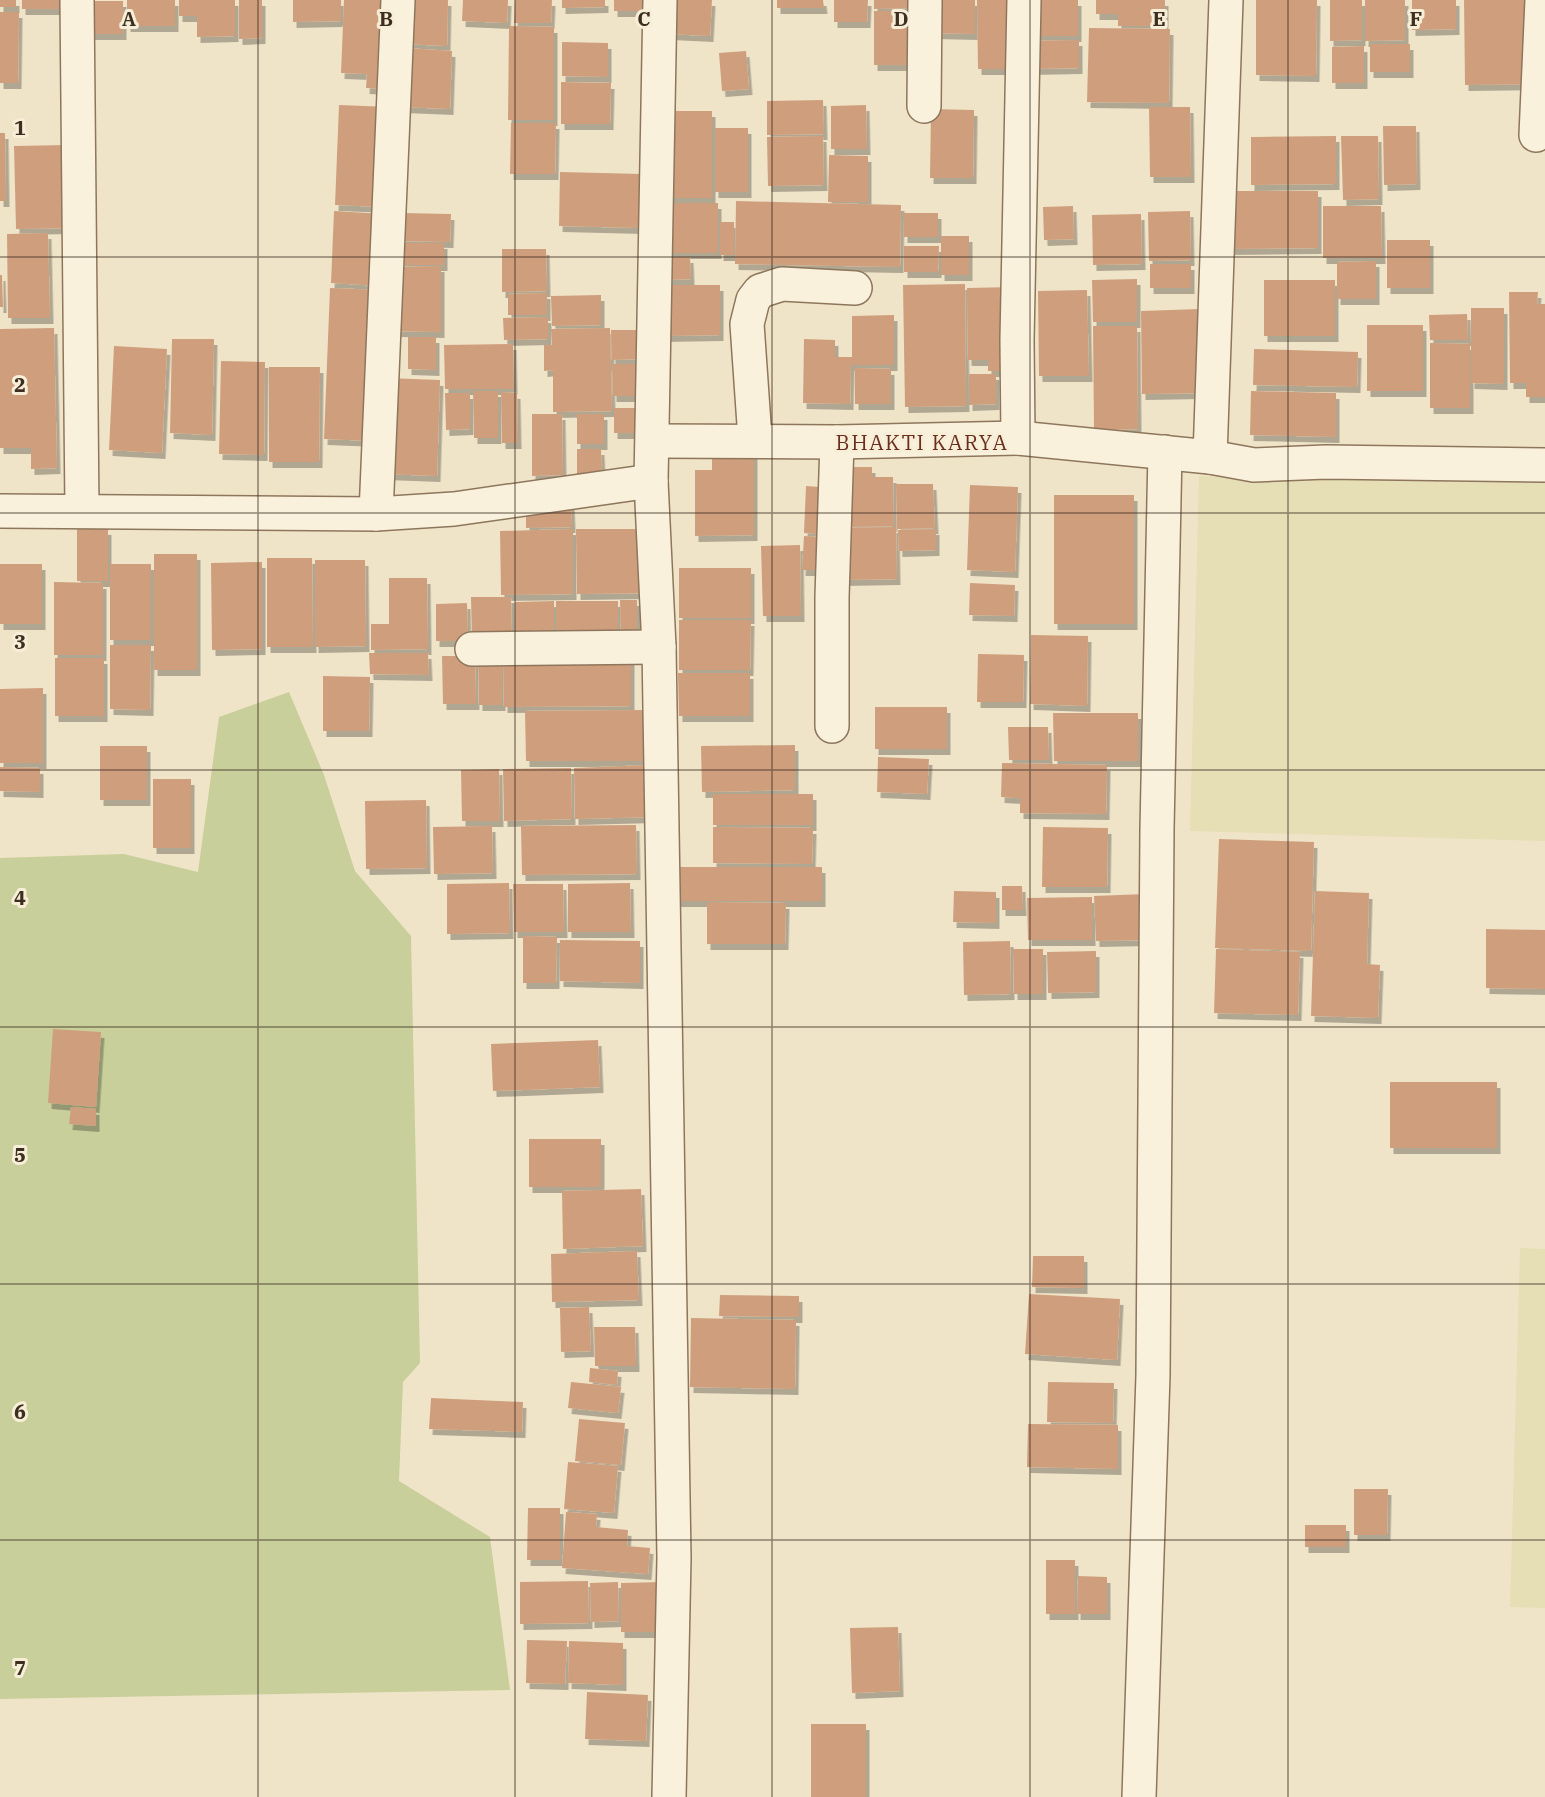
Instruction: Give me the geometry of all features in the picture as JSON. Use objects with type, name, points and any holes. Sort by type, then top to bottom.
[{"type":"street","points":[[76,0],[82,511]]},
{"type":"street","points":[[376,514],[398,0]]},
{"type":"street","points":[[660,0],[651,481],[659,647],[674,1558],[669,1797]]},
{"type":"street","points":[[924,106],[925,0]]},
{"type":"street","points":[[1018,438],[1017,340],[1024,0]]},
{"type":"street","points":[[1210,457],[1226,0]]},
{"type":"street","points":[[1536,135],[1542,0]]},
{"type":"street","points":[[755,440],[747,324],[753,300],[760,291],[782,284],[855,288]]},
{"type":"street","points":[[653,441],[837,442],[1018,438],[1210,457],[1254,465],[1326,462],[1545,465]]},
{"type":"street","points":[[832,726],[832,597],[837,442]]},
{"type":"street","points":[[1140,1797],[1153,1375],[1157,840],[1164,452]]},
{"type":"street","points":[[0,511],[376,514],[454,509],[651,481]]},
{"type":"street","points":[[472,649],[659,647]]},
{"type":"shaded area","points":[[1199,476],[1545,482],[1545,841],[1190,831]]},
{"type":"shaded area","points":[[1520,1248],[1545,1249],[1545,1608],[1510,1607]]},
{"type":"green space","points":[[289,692],[324,775],[355,871],[411,936],[420,1363],[403,1382],[399,1481],[490,1537],[510,1690],[0,1699],[0,858],[124,854],[198,872],[219,717]]},
{"type":"building","points":[[0,0],[16,0],[16,7],[0,7]]},
{"type":"building","points":[[22,0],[68,0],[68,9],[22,9]]},
{"type":"building","points":[[127,0],[175,0],[175,26],[127,26]]},
{"type":"building","points":[[179,0],[235,0],[235,36],[197,37],[197,16],[179,16]]},
{"type":"building","points":[[239,0],[262,0],[262,38],[239,39]]},
{"type":"building","points":[[293,0],[341,0],[341,21],[293,22]]},
{"type":"building","points":[[344,0],[389,0],[386,89],[366,88],[367,74],[341,73]]},
{"type":"building","points":[[406,0],[448,0],[447,46],[405,44]]},
{"type":"building","points":[[463,0],[508,0],[507,23],[462,21]]},
{"type":"building","points":[[515,0],[552,0],[551,23],[514,23]]},
{"type":"building","points":[[562,0],[605,0],[605,7],[562,8]]},
{"type":"building","points":[[614,0],[654,0],[654,11],[614,11]]},
{"type":"building","points":[[670,0],[712,0],[710,36],[668,34]]},
{"type":"building","points":[[777,0],[823,0],[824,8],[777,8]]},
{"type":"building","points":[[834,0],[868,0],[867,22],[834,22]]},
{"type":"building","points":[[874,0],[915,0],[915,8],[874,9]]},
{"type":"building","points":[[931,0],[975,0],[975,34],[931,33]]},
{"type":"building","points":[[977,0],[1021,0],[1021,69],[978,69]]},
{"type":"building","points":[[1025,0],[1078,0],[1078,36],[1025,36]]},
{"type":"building","points":[[1096,0],[1165,0],[1165,26],[1118,26],[1118,14],[1096,14]]},
{"type":"building","points":[[1256,0],[1317,0],[1316,76],[1256,75]]},
{"type":"building","points":[[1330,0],[1362,0],[1362,40],[1330,41]]},
{"type":"building","points":[[1365,0],[1405,0],[1405,40],[1365,41]]},
{"type":"building","points":[[1412,0],[1456,0],[1456,29],[1412,30]]},
{"type":"building","points":[[1464,0],[1535,0],[1536,84],[1465,85]]},
{"type":"building","points":[[79,1],[123,1],[123,34],[79,34]]},
{"type":"building","points":[[874,11],[915,11],[915,65],[874,65]]},
{"type":"building","points":[[0,12],[19,12],[18,83],[0,83]]},
{"type":"building","points":[[509,26],[554,27],[554,120],[508,120]]},
{"type":"building","points":[[1089,28],[1170,29],[1169,103],[1087,102]]},
{"type":"building","points":[[1079,40],[1079,68],[1025,69],[1026,41]]},
{"type":"building","points":[[562,42],[608,43],[608,77],[562,76]]},
{"type":"building","points":[[1370,44],[1410,44],[1410,72],[1370,72]]},
{"type":"building","points":[[1364,46],[1364,83],[1332,83],[1332,47]]},
{"type":"building","points":[[405,48],[452,51],[450,109],[402,107]]},
{"type":"building","points":[[746,51],[749,89],[722,91],[719,53]]},
{"type":"building","points":[[561,82],[611,83],[610,124],[561,124]]},
{"type":"building","points":[[823,100],[824,134],[767,135],[767,101]]},
{"type":"building","points":[[339,105],[389,107],[385,207],[335,205]]},
{"type":"building","points":[[866,105],[867,149],[831,149],[831,106]]},
{"type":"building","points":[[1149,107],[1190,107],[1191,177],[1150,177]]},
{"type":"building","points":[[931,109],[974,110],[973,178],[930,178]]},
{"type":"building","points":[[665,111],[712,111],[712,198],[665,198]]},
{"type":"building","points":[[511,123],[556,123],[555,174],[510,174]]},
{"type":"building","points":[[1383,126],[1416,126],[1417,184],[1384,185]]},
{"type":"building","points":[[715,128],[748,128],[748,192],[715,192]]},
{"type":"building","points":[[0,133],[5,133],[6,201],[0,201]]},
{"type":"building","points":[[823,136],[824,185],[768,186],[767,137]]},
{"type":"building","points":[[1336,136],[1336,184],[1251,185],[1251,137]]},
{"type":"building","points":[[1341,136],[1378,136],[1379,199],[1343,200]]},
{"type":"building","points":[[67,145],[69,228],[16,229],[14,146]]},
{"type":"building","points":[[829,155],[868,156],[868,202],[828,202]]},
{"type":"building","points":[[560,172],[642,174],[641,228],[559,226]]},
{"type":"building","points":[[1222,191],[1318,191],[1318,248],[1222,249]]},
{"type":"building","points":[[736,201],[901,205],[900,267],[735,264]]},
{"type":"building","points":[[665,203],[718,203],[718,253],[665,253]]},
{"type":"building","points":[[1073,206],[1074,239],[1044,240],[1043,207]]},
{"type":"building","points":[[1323,206],[1381,206],[1382,258],[1323,258]]},
{"type":"building","points":[[334,211],[384,214],[381,286],[331,283]]},
{"type":"building","points":[[1190,211],[1191,260],[1149,261],[1148,212]]},
{"type":"building","points":[[402,213],[451,214],[450,242],[402,241]]},
{"type":"building","points":[[904,213],[938,213],[938,237],[904,237]]},
{"type":"building","points":[[1141,214],[1142,264],[1093,265],[1092,215]]},
{"type":"building","points":[[720,222],[734,222],[734,255],[720,255]]},
{"type":"building","points":[[48,233],[50,318],[8,318],[7,234]]},
{"type":"building","points":[[941,236],[969,236],[969,275],[941,275]]},
{"type":"building","points":[[1387,240],[1430,240],[1430,288],[1387,288]]},
{"type":"building","points":[[401,243],[444,243],[444,265],[401,265]]},
{"type":"building","points":[[904,246],[939,246],[938,272],[904,272]]},
{"type":"building","points":[[502,249],[546,249],[547,291],[502,292]]},
{"type":"building","points":[[660,257],[690,257],[691,279],[661,280]]},
{"type":"building","points":[[1376,261],[1376,299],[1337,299],[1337,262]]},
{"type":"building","points":[[1150,264],[1191,264],[1191,288],[1150,288]]},
{"type":"building","points":[[441,266],[441,332],[396,331],[397,267]]},
{"type":"building","points":[[0,275],[2,275],[3,307],[0,307]]},
{"type":"building","points":[[1137,279],[1137,322],[1093,322],[1092,280]]},
{"type":"building","points":[[1264,280],[1335,280],[1335,336],[1264,336]]},
{"type":"building","points":[[965,284],[966,406],[905,407],[903,285]]},
{"type":"building","points":[[660,285],[720,285],[720,335],[660,336]]},
{"type":"building","points":[[1014,287],[1015,371],[988,371],[988,360],[968,360],[967,288]]},
{"type":"building","points":[[330,288],[380,290],[374,441],[324,439]]},
{"type":"building","points":[[1087,290],[1089,376],[1039,376],[1038,291]]},
{"type":"building","points":[[1509,292],[1538,292],[1537,304],[1545,304],[1545,397],[1526,397],[1526,383],[1510,383]]},
{"type":"building","points":[[547,293],[547,315],[508,315],[508,294]]},
{"type":"building","points":[[601,295],[601,325],[552,326],[551,296]]},
{"type":"building","points":[[1471,308],[1504,308],[1504,384],[1471,383]]},
{"type":"building","points":[[1200,309],[1201,393],[1142,394],[1141,311]]},
{"type":"building","points":[[1467,314],[1468,340],[1430,340],[1429,315]]},
{"type":"building","points":[[894,315],[894,365],[851,365],[850,404],[803,403],[804,339],[835,340],[835,357],[852,357],[852,316]]},
{"type":"building","points":[[548,317],[548,339],[504,340],[503,318]]},
{"type":"building","points":[[1367,325],[1423,325],[1423,391],[1367,391]]},
{"type":"building","points":[[1093,326],[1137,326],[1138,429],[1094,430]]},
{"type":"building","points":[[54,328],[57,468],[31,469],[31,448],[0,448],[0,329]]},
{"type":"building","points":[[610,328],[612,411],[553,412],[553,370],[544,371],[544,345],[552,345],[551,329]]},
{"type":"building","points":[[611,330],[636,330],[637,359],[612,360]]},
{"type":"building","points":[[408,337],[436,337],[436,370],[408,369]]},
{"type":"building","points":[[172,339],[214,339],[212,435],[170,433]]},
{"type":"building","points":[[1430,343],[1470,344],[1470,408],[1430,408]]},
{"type":"building","points":[[513,344],[514,389],[445,389],[444,345]]},
{"type":"building","points":[[114,346],[167,349],[162,453],[109,450]]},
{"type":"building","points":[[1254,349],[1358,352],[1357,387],[1253,385]]},
{"type":"building","points":[[221,361],[265,362],[264,455],[219,454]]},
{"type":"building","points":[[612,364],[637,364],[637,396],[613,396]]},
{"type":"building","points":[[269,367],[320,367],[319,462],[269,462]]},
{"type":"building","points":[[855,368],[891,369],[891,404],[855,404]]},
{"type":"building","points":[[969,374],[996,374],[996,404],[969,405]]},
{"type":"building","points":[[386,378],[440,380],[437,476],[383,474]]},
{"type":"building","points":[[473,391],[498,391],[498,438],[474,438]]},
{"type":"building","points":[[1251,391],[1336,393],[1336,437],[1250,435]]},
{"type":"building","points":[[501,392],[517,393],[518,443],[502,443]]},
{"type":"building","points":[[445,393],[470,393],[470,429],[446,430]]},
{"type":"building","points":[[614,408],[637,408],[637,433],[614,433]]},
{"type":"building","points":[[532,414],[562,414],[563,475],[532,476]]},
{"type":"building","points":[[577,414],[604,414],[604,444],[577,444]]},
{"type":"building","points":[[712,444],[754,444],[754,535],[695,536],[695,470],[712,470]]},
{"type":"building","points":[[577,449],[601,449],[602,473],[577,474]]},
{"type":"building","points":[[847,467],[872,467],[872,477],[893,477],[894,526],[849,527]]},
{"type":"building","points":[[896,484],[933,484],[935,528],[897,529]]},
{"type":"building","points":[[970,485],[1018,487],[1015,572],[967,570]]},
{"type":"building","points":[[806,486],[834,488],[832,535],[804,533]]},
{"type":"building","points":[[1054,495],[1134,495],[1134,624],[1054,624]]},
{"type":"building","points":[[571,502],[572,527],[526,528],[526,503]]},
{"type":"building","points":[[896,527],[897,579],[841,580],[840,528]]},
{"type":"building","points":[[77,528],[108,529],[108,581],[77,581]]},
{"type":"building","points":[[573,529],[573,594],[501,595],[500,531]]},
{"type":"building","points":[[576,529],[646,529],[647,593],[577,594]]},
{"type":"building","points":[[936,529],[936,550],[899,551],[898,530]]},
{"type":"building","points":[[804,536],[832,538],[830,570],[802,570]]},
{"type":"building","points":[[800,545],[801,616],[763,616],[761,546]]},
{"type":"building","points":[[154,554],[197,554],[197,670],[154,670]]},
{"type":"building","points":[[267,558],[312,558],[313,647],[267,647]]},
{"type":"building","points":[[315,560],[365,560],[366,646],[315,647]]},
{"type":"building","points":[[262,562],[262,649],[212,650],[211,563]]},
{"type":"building","points":[[0,564],[42,564],[42,624],[0,624]]},
{"type":"building","points":[[110,564],[151,564],[151,640],[110,640]]},
{"type":"building","points":[[679,568],[751,568],[751,618],[679,618]]},
{"type":"building","points":[[389,578],[427,578],[428,649],[371,650],[371,624],[389,624]]},
{"type":"building","points":[[54,582],[103,583],[103,655],[54,655]]},
{"type":"building","points":[[970,583],[1015,585],[1014,616],[969,615]]},
{"type":"building","points":[[471,597],[511,597],[512,642],[472,642]]},
{"type":"building","points":[[620,600],[637,600],[637,642],[621,642]]},
{"type":"building","points":[[554,601],[554,642],[515,643],[515,602]]},
{"type":"building","points":[[556,601],[618,601],[618,642],[556,642]]},
{"type":"building","points":[[467,603],[468,641],[436,641],[436,604]]},
{"type":"building","points":[[679,620],[751,620],[750,670],[679,670]]},
{"type":"building","points":[[1031,635],[1088,636],[1087,706],[1030,704]]},
{"type":"building","points":[[110,645],[151,645],[150,710],[110,709]]},
{"type":"building","points":[[631,651],[631,706],[504,707],[503,652]]},
{"type":"building","points":[[369,653],[428,653],[429,675],[370,674]]},
{"type":"building","points":[[978,654],[1024,655],[1023,702],[977,702]]},
{"type":"building","points":[[478,655],[502,655],[502,705],[479,705]]},
{"type":"building","points":[[442,656],[475,656],[476,704],[443,704]]},
{"type":"building","points":[[55,658],[104,658],[104,716],[55,716]]},
{"type":"building","points":[[678,673],[750,673],[750,716],[679,716]]},
{"type":"building","points":[[323,676],[370,677],[369,731],[323,731]]},
{"type":"building","points":[[43,688],[43,763],[0,763],[0,689]]},
{"type":"building","points":[[875,707],[947,707],[947,749],[875,749]]},
{"type":"building","points":[[646,710],[647,761],[526,761],[525,711]]},
{"type":"building","points":[[1053,713],[1138,713],[1138,761],[1054,761]]},
{"type":"building","points":[[1008,727],[1048,727],[1049,760],[1009,760]]},
{"type":"building","points":[[795,745],[795,790],[702,792],[701,746]]},
{"type":"building","points":[[100,746],[147,746],[147,800],[100,800]]},
{"type":"building","points":[[878,757],[929,759],[927,794],[877,792]]},
{"type":"building","points":[[1002,763],[1107,765],[1106,814],[1020,813],[1020,798],[1001,797]]},
{"type":"building","points":[[650,765],[652,817],[575,819],[574,768]]},
{"type":"building","points":[[0,767],[40,768],[40,792],[0,791]]},
{"type":"building","points":[[571,768],[572,819],[504,821],[503,769]]},
{"type":"building","points":[[499,769],[500,821],[462,821],[461,770]]},
{"type":"building","points":[[153,779],[191,779],[191,848],[153,848]]},
{"type":"building","points":[[713,794],[813,794],[813,825],[713,825]]},
{"type":"building","points":[[426,800],[427,868],[366,869],[365,801]]},
{"type":"building","points":[[636,825],[637,874],[522,875],[521,826]]},
{"type":"building","points":[[492,826],[493,873],[434,874],[433,827]]},
{"type":"building","points":[[713,827],[813,828],[812,864],[713,863]]},
{"type":"building","points":[[1043,827],[1108,828],[1107,887],[1042,887]]},
{"type":"building","points":[[1219,839],[1314,842],[1311,951],[1215,948]]},
{"type":"building","points":[[672,867],[822,867],[822,901],[672,901]]},
{"type":"building","points":[[509,883],[510,933],[447,934],[447,884]]},
{"type":"building","points":[[630,883],[631,932],[568,932],[568,884]]},
{"type":"building","points":[[513,884],[563,884],[564,932],[514,932]]},
{"type":"building","points":[[1002,886],[1022,886],[1023,910],[1002,910]]},
{"type":"building","points":[[954,891],[996,892],[996,923],[953,922]]},
{"type":"building","points":[[1315,891],[1369,893],[1367,964],[1380,965],[1378,1018],[1311,1016]]},
{"type":"building","points":[[1145,894],[1146,940],[1096,941],[1094,896]]},
{"type":"building","points":[[1092,897],[1092,940],[1028,940],[1027,898]]},
{"type":"building","points":[[707,902],[786,903],[785,944],[707,944]]},
{"type":"building","points":[[1486,929],[1545,930],[1545,989],[1486,988]]},
{"type":"building","points":[[523,936],[557,937],[556,983],[523,983]]},
{"type":"building","points":[[560,940],[640,941],[640,983],[560,981]]},
{"type":"building","points":[[1010,941],[1011,994],[964,995],[963,942]]},
{"type":"building","points":[[1013,949],[1043,949],[1043,994],[1014,994]]},
{"type":"building","points":[[1216,949],[1300,952],[1298,1015],[1214,1013]]},
{"type":"building","points":[[1096,951],[1096,992],[1048,993],[1047,952]]},
{"type":"building","points":[[53,1029],[101,1032],[96,1107],[48,1103]]},
{"type":"building","points":[[598,1040],[600,1087],[493,1091],[491,1044]]},
{"type":"building","points":[[1390,1082],[1497,1082],[1497,1148],[1390,1148]]},
{"type":"building","points":[[71,1107],[96,1109],[96,1126],[69,1124]]},
{"type":"building","points":[[529,1139],[601,1139],[601,1187],[529,1187]]},
{"type":"building","points":[[641,1189],[643,1246],[563,1249],[562,1191]]},
{"type":"building","points":[[637,1251],[639,1300],[552,1302],[551,1254]]},
{"type":"building","points":[[1033,1256],[1084,1256],[1084,1288],[1032,1287]]},
{"type":"building","points":[[1029,1294],[1120,1299],[1117,1360],[1025,1354]]},
{"type":"building","points":[[720,1295],[799,1296],[799,1317],[719,1316]]},
{"type":"building","points":[[589,1307],[591,1351],[561,1352],[560,1308]]},
{"type":"building","points":[[691,1318],[796,1320],[795,1389],[690,1387]]},
{"type":"building","points":[[594,1327],[635,1327],[636,1366],[595,1366]]},
{"type":"building","points":[[590,1368],[618,1371],[617,1385],[589,1382]]},
{"type":"building","points":[[571,1382],[621,1387],[618,1413],[568,1408]]},
{"type":"building","points":[[1048,1382],[1114,1383],[1113,1423],[1047,1422]]},
{"type":"building","points":[[431,1398],[523,1402],[522,1432],[429,1429]]},
{"type":"building","points":[[579,1419],[625,1423],[621,1465],[575,1461]]},
{"type":"building","points":[[1028,1424],[1118,1425],[1118,1469],[1027,1467]]},
{"type":"building","points":[[568,1462],[618,1466],[614,1513],[564,1509]]},
{"type":"building","points":[[1354,1489],[1388,1489],[1387,1535],[1354,1535]]},
{"type":"building","points":[[528,1508],[560,1508],[560,1560],[527,1560]]},
{"type":"building","points":[[566,1512],[597,1514],[596,1527],[628,1530],[627,1546],[650,1548],[648,1574],[562,1568]]},
{"type":"building","points":[[1305,1525],[1346,1525],[1346,1547],[1305,1547]]},
{"type":"building","points":[[1046,1560],[1075,1560],[1075,1614],[1046,1614]]},
{"type":"building","points":[[1078,1576],[1107,1577],[1107,1614],[1077,1614]]},
{"type":"building","points":[[588,1581],[589,1623],[520,1624],[520,1582]]},
{"type":"building","points":[[618,1582],[619,1621],[591,1622],[590,1583]]},
{"type":"building","points":[[663,1582],[663,1632],[621,1632],[621,1583]]},
{"type":"building","points":[[898,1627],[900,1691],[852,1693],[850,1628]]},
{"type":"building","points":[[527,1640],[567,1641],[565,1684],[526,1683]]},
{"type":"building","points":[[569,1641],[623,1643],[623,1685],[568,1683]]},
{"type":"building","points":[[587,1692],[648,1695],[646,1741],[585,1739]]},
{"type":"building","points":[[811,1724],[866,1724],[866,1797],[811,1797]]},
{"type":"district","name":"BHAKTI KARYA","points":[[922,443]]}]
